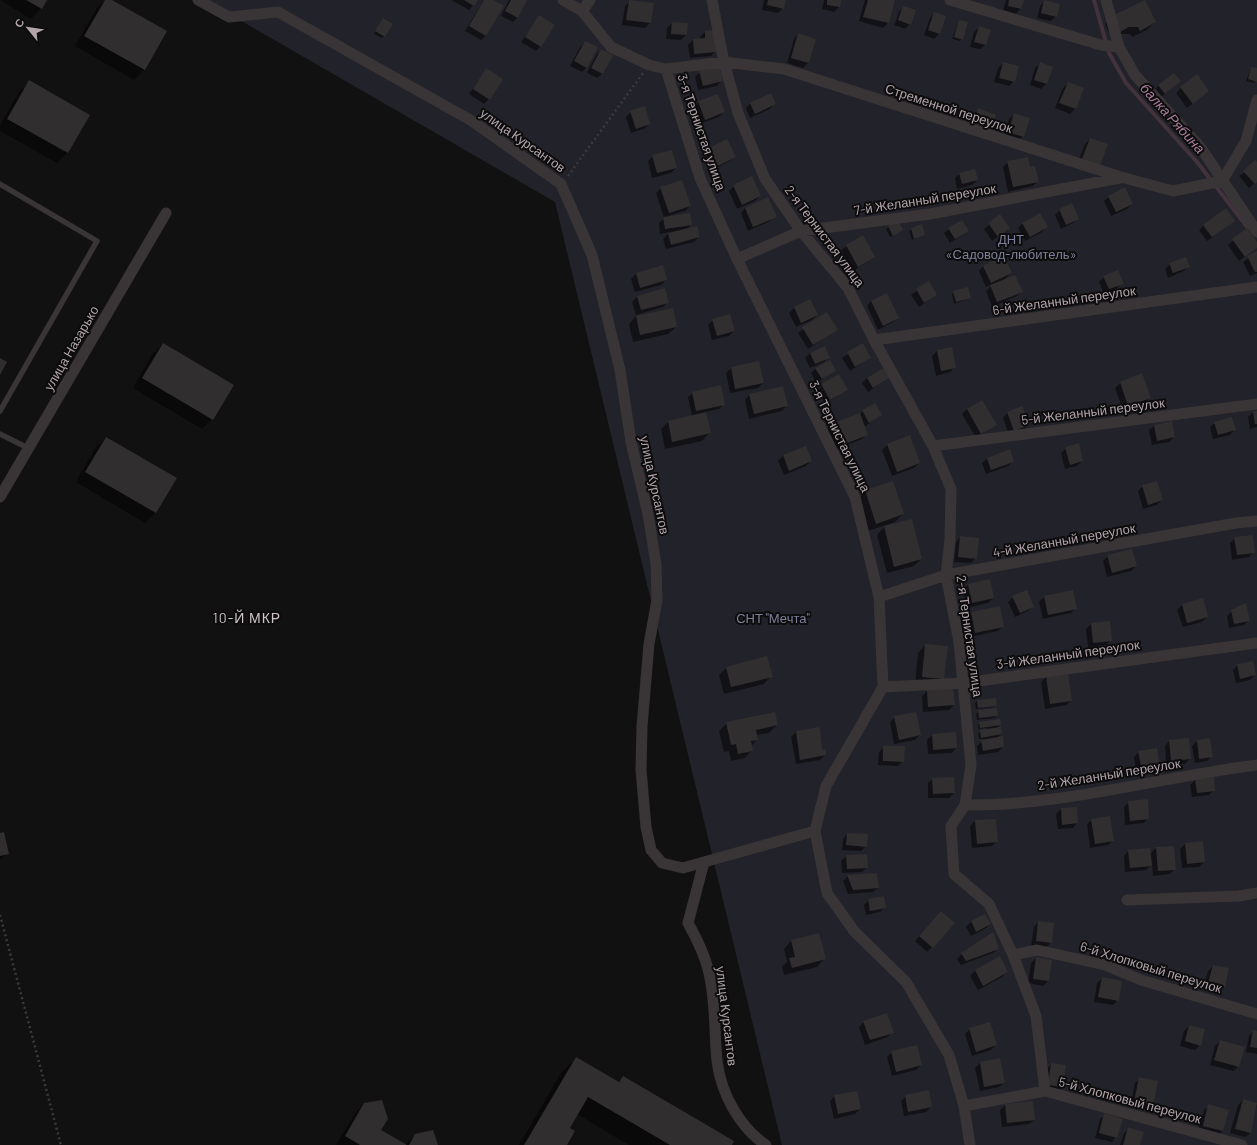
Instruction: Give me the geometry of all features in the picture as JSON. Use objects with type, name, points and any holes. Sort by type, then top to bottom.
[{"type":"street","name":"улица Курсантов","points":[[198,0],[229,17],[278,12],[472,121],[561,184],[592,255],[620,370],[631,442],[648,514],[656,564],[657,600],[649,644],[642,726],[641,770],[646,827],[651,850],[662,863],[683,868],[704,862]]},
{"type":"street","name":"3-я Тернистая улица","points":[[563,0],[582,11],[611,47],[649,65],[666,70],[700,178],[737,259],[855,497],[879,597],[883,687]]},
{"type":"street","points":[[582,11],[590,0]]},
{"type":"street","name":"2-я Тернистая улица","points":[[712,0],[724,62],[738,113],[765,179],[801,231],[848,288],[874,340],[933,446],[951,490],[950,540],[946,575],[959,642],[971,765],[965,805],[951,826],[954,874],[989,904],[1013,955],[1036,1016],[1045,1091]]},
{"type":"street","points":[[950,0],[1101,45],[1118,47]]},
{"type":"street","points":[[1106,0],[1118,47],[1135,75],[1201,148],[1257,232]]},
{"type":"street","name":"Стременной переулок","points":[[666,70],[724,62],[784,69],[1121,178],[1173,190],[1222,181]]},
{"type":"street","points":[[1222,181],[1246,141],[1257,100]]},
{"type":"street","name":"7-й Желанный переулок","points":[[737,259],[801,231],[930,214],[1121,178]]},
{"type":"street","name":"улица Назарько","points":[[0,497],[166,213]]},
{"type":"street","name":"6-й Желанный переулок","points":[[874,340],[1257,287]]},
{"type":"street","name":"5-й Желанный переулок","points":[[933,446],[1257,404]]},
{"type":"street","name":"4-й Желанный переулок","points":[[879,597],[946,575],[1236,523],[1257,522]]},
{"type":"street","name":"3-й Желанный переулок","points":[[883,687],[964,683],[1257,643]]},
{"type":"street","points":[[883,687],[826,786],[815,831],[827,893],[854,931],[906,982],[949,1055],[964,1106],[970,1145]]},
{"type":"street","name":"2-й Желанный переулок","points":[[965,805],[985,805],[1051,799],[1257,765]]},
{"type":"street","points":[[704,862],[815,831]]},
{"type":"street","name":"улица Курсантов","points":[[704,862],[688,923],[699,943],[709,973],[715,1018],[717,1061],[725,1094],[740,1119],[766,1145]]},
{"type":"street","points":[[1126,900],[1239,896],[1257,893]]},
{"type":"street","name":"6-й Хлопковый переулок","points":[[1013,955],[1037,950],[1105,965],[1141,980],[1257,1014]]},
{"type":"street","name":"5-й Хлопковый переулок","points":[[964,1106],[1045,1091],[1242,1145]]},
{"type":"lane","points":[[0,184],[97,241],[0,411]]},
{"type":"lane","points":[[0,434],[28,448]]},
{"type":"path","points":[[561,184],[649,65]]},
{"type":"path","points":[[0,915],[60,1145]]},
{"type":"green space","name":"ДНТ «Садовод-любитель»","points":[[205,0],[1257,0],[1257,1145],[782,1145],[555,202]]},
{"type":"building","points":[[26,0],[47,0],[42,9]]},
{"type":"building","points":[[105,0],[112,0],[167,31],[145,70],[84,36]]},
{"type":"building","points":[[464,0],[478,0],[474,6]]},
{"type":"building","points":[[484,0],[493,0],[504,6],[486,36],[469,26]]},
{"type":"building","points":[[511,0],[527,0],[518,18],[505,11]]},
{"type":"building","points":[[629,0],[654,3],[651,23],[626,20]]},
{"type":"building","points":[[768,0],[786,0],[784,9],[767,5]]},
{"type":"building","points":[[827,0],[841,0],[840,7],[827,5]]},
{"type":"building","points":[[868,0],[895,0],[889,23],[863,17]]},
{"type":"building","points":[[1009,0],[1024,0],[1021,9],[1008,6]]},
{"type":"building","points":[[1044,0],[1060,4],[1057,17],[1041,13]]},
{"type":"building","points":[[1145,0],[1156,22],[1140,31],[1138,27],[1129,27],[1120,32],[1112,16]]},
{"type":"building","points":[[903,6],[916,10],[911,25],[898,20]]},
{"type":"building","points":[[934,12],[946,16],[940,34],[928,30]]},
{"type":"building","points":[[539,15],[555,25],[541,47],[525,37]]},
{"type":"building","points":[[383,18],[393,24],[385,37],[375,31]]},
{"type":"building","points":[[959,20],[968,22],[963,40],[954,37]]},
{"type":"building","points":[[672,22],[688,23],[687,35],[671,34]]},
{"type":"building","points":[[979,26],[991,30],[986,45],[974,42]]},
{"type":"building","points":[[715,30],[717,52],[694,54],[693,39],[705,38],[705,31]]},
{"type":"building","points":[[798,33],[816,39],[809,63],[791,58]]},
{"type":"building","points":[[585,41],[598,47],[587,68],[574,61]]},
{"type":"building","points":[[601,49],[613,55],[603,74],[591,68]]},
{"type":"building","points":[[1003,62],[1019,66],[1015,82],[999,78]]},
{"type":"building","points":[[1040,62],[1053,67],[1047,84],[1034,80]]},
{"type":"building","points":[[719,66],[723,81],[703,86],[699,71]]},
{"type":"building","points":[[1251,67],[1257,68],[1257,82],[1248,79]]},
{"type":"building","points":[[486,68],[503,79],[490,100],[473,89]]},
{"type":"building","points":[[1174,73],[1181,81],[1165,94],[1158,85]]},
{"type":"building","points":[[1197,74],[1209,91],[1193,104],[1180,87]]},
{"type":"building","points":[[29,80],[90,115],[68,153],[7,119]]},
{"type":"building","points":[[1068,82],[1084,88],[1076,109],[1059,103]]},
{"type":"building","points":[[771,93],[776,104],[755,114],[750,103]]},
{"type":"building","points":[[718,94],[725,112],[705,120],[698,101]]},
{"type":"building","points":[[645,106],[650,124],[636,129],[630,111]]},
{"type":"building","points":[[978,108],[996,115],[991,130],[973,124]]},
{"type":"building","points":[[1014,113],[1030,118],[1024,137],[1008,132]]},
{"type":"building","points":[[1090,138],[1108,144],[1100,166],[1082,159]]},
{"type":"building","points":[[727,139],[736,157],[718,166],[709,148]]},
{"type":"building","points":[[672,150],[677,168],[657,173],[652,155]]},
{"type":"building","points":[[1028,157],[1030,167],[1035,166],[1039,182],[1013,187],[1007,161]]},
{"type":"building","points":[[1255,160],[1257,162],[1257,182],[1255,184],[1243,171]]},
{"type":"building","points":[[975,169],[978,180],[962,184],[959,173]]},
{"type":"building","points":[[752,176],[761,196],[742,205],[733,185]]},
{"type":"building","points":[[682,180],[691,206],[669,213],[660,187]]},
{"type":"building","points":[[1125,187],[1133,204],[1116,212],[1108,196]]},
{"type":"building","points":[[768,197],[777,217],[753,227],[745,208]]},
{"type":"building","points":[[1072,203],[1079,219],[1066,225],[1059,209]]},
{"type":"building","points":[[1226,208],[1235,221],[1212,237],[1203,225]]},
{"type":"building","points":[[690,213],[692,225],[665,229],[663,217]]},
{"type":"building","points":[[1040,213],[1048,227],[1030,237],[1022,223]]},
{"type":"building","points":[[1000,214],[1010,228],[998,237],[988,223]]},
{"type":"building","points":[[898,220],[903,230],[893,236],[888,226]]},
{"type":"building","points":[[962,220],[969,231],[955,239],[948,228]]},
{"type":"building","points":[[922,224],[925,235],[914,239],[911,228]]},
{"type":"building","points":[[697,226],[700,237],[671,245],[668,233]]},
{"type":"building","points":[[1247,228],[1257,242],[1257,248],[1245,257],[1232,239]]},
{"type":"building","points":[[863,235],[875,257],[858,267],[846,245]]},
{"type":"building","points":[[1257,251],[1257,272],[1255,272],[1247,256]]},
{"type":"building","points":[[1004,255],[1012,273],[991,283],[983,266]]},
{"type":"building","points":[[1186,257],[1190,267],[1173,273],[1169,263]]},
{"type":"building","points":[[663,265],[667,280],[640,288],[636,273]]},
{"type":"building","points":[[1118,270],[1124,284],[1109,289],[1103,276]]},
{"type":"building","points":[[1015,275],[1023,292],[997,302],[990,285]]},
{"type":"building","points":[[929,281],[937,295],[924,303],[916,289]]},
{"type":"building","points":[[968,287],[971,298],[956,302],[953,291]]},
{"type":"building","points":[[665,288],[669,303],[641,310],[637,296]]},
{"type":"building","points":[[887,293],[899,318],[883,326],[871,301]]},
{"type":"building","points":[[810,299],[818,315],[801,323],[794,307]]},
{"type":"building","points":[[673,308],[677,327],[640,335],[636,316]]},
{"type":"building","points":[[827,312],[838,330],[813,345],[802,327]]},
{"type":"building","points":[[730,314],[735,331],[717,336],[712,319]]},
{"type":"building","points":[[163,343],[234,385],[213,420],[142,378]]},
{"type":"building","points":[[863,343],[871,358],[855,367],[847,352]]},
{"type":"building","points":[[825,346],[830,358],[815,364],[810,353]]},
{"type":"building","points":[[952,347],[956,368],[941,371],[937,350]]},
{"type":"building","points":[[0,358],[7,362],[0,375]]},
{"type":"building","points":[[830,360],[836,371],[822,379],[815,368]]},
{"type":"building","points":[[759,361],[764,383],[735,389],[731,367]]},
{"type":"building","points":[[883,368],[889,378],[873,388],[867,378]]},
{"type":"building","points":[[1142,373],[1151,398],[1128,406],[1120,382]]},
{"type":"building","points":[[839,374],[848,390],[830,400],[821,384]]},
{"type":"building","points":[[721,385],[725,405],[696,411],[692,392]]},
{"type":"building","points":[[783,386],[788,406],[754,414],[749,394]]},
{"type":"building","points":[[982,400],[997,425],[981,434],[967,409]]},
{"type":"building","points":[[875,403],[882,415],[869,423],[862,410]]},
{"type":"building","points":[[1022,406],[1029,425],[1014,431],[1007,412]]},
{"type":"building","points":[[1253,411],[1257,411],[1257,424],[1255,424]]},
{"type":"building","points":[[706,412],[711,433],[672,442],[668,421]]},
{"type":"building","points":[[860,413],[868,435],[839,446],[831,424]]},
{"type":"building","points":[[1232,417],[1236,430],[1218,435],[1214,422]]},
{"type":"building","points":[[1172,421],[1175,437],[1157,441],[1154,425]]},
{"type":"building","points":[[910,435],[920,463],[897,472],[887,444]]},
{"type":"building","points":[[106,437],[177,478],[156,513],[85,472]]},
{"type":"building","points":[[1079,443],[1083,461],[1070,465],[1065,447]]},
{"type":"building","points":[[806,446],[812,461],[789,471],[783,455]]},
{"type":"building","points":[[1010,449],[1014,462],[991,470],[987,458]]},
{"type":"building","points":[[893,481],[904,514],[876,524],[865,490]]},
{"type":"building","points":[[1157,481],[1163,500],[1148,505],[1142,485]]},
{"type":"building","points":[[912,519],[922,559],[894,567],[884,526]]},
{"type":"building","points":[[1253,535],[1255,553],[1237,555],[1234,537]]},
{"type":"building","points":[[960,536],[979,538],[977,559],[958,557]]},
{"type":"building","points":[[1132,549],[1137,566],[1112,573],[1107,555]]},
{"type":"building","points":[[990,579],[994,598],[972,603],[968,584]]},
{"type":"building","points":[[1027,590],[1034,607],[1020,613],[1012,596]]},
{"type":"building","points":[[1073,590],[1077,609],[1048,615],[1044,596]]},
{"type":"building","points":[[1203,598],[1208,617],[1187,623],[1182,604]]},
{"type":"building","points":[[1246,603],[1250,621],[1234,624],[1231,610]]},
{"type":"building","points":[[1000,606],[1004,627],[975,633],[971,612]]},
{"type":"building","points":[[1110,621],[1112,641],[1093,643],[1091,623]]},
{"type":"building","points":[[925,644],[948,646],[944,679],[922,677]]},
{"type":"building","points":[[767,656],[773,677],[731,687],[726,667]]},
{"type":"building","points":[[1253,661],[1256,675],[1240,679],[1237,664]]},
{"type":"building","points":[[1068,673],[1072,701],[1050,704],[1046,676]]},
{"type":"building","points":[[953,688],[955,705],[928,707],[927,690]]},
{"type":"building","points":[[996,698],[997,706],[978,708],[977,700]]},
{"type":"building","points":[[997,708],[998,716],[979,718],[978,710]]},
{"type":"building","points":[[775,712],[778,725],[756,730],[758,740],[751,741],[753,751],[738,754],[736,744],[731,745],[726,722]]},
{"type":"building","points":[[916,712],[921,735],[899,740],[894,716]]},
{"type":"building","points":[[1000,719],[1001,725],[980,728],[979,722]]},
{"type":"building","points":[[820,727],[822,750],[825,749],[826,755],[800,760],[796,731]]},
{"type":"building","points":[[1001,727],[1002,734],[981,738],[980,730]]},
{"type":"building","points":[[956,732],[957,748],[933,750],[932,734]]},
{"type":"building","points":[[1003,736],[1004,747],[983,751],[981,740]]},
{"type":"building","points":[[1189,738],[1191,759],[1171,761],[1169,740]]},
{"type":"building","points":[[1210,738],[1213,757],[1199,759],[1197,740]]},
{"type":"building","points":[[883,746],[905,746],[904,762],[883,761]]},
{"type":"building","points":[[1157,748],[1160,767],[1142,770],[1138,751]]},
{"type":"building","points":[[954,777],[955,793],[933,794],[932,778]]},
{"type":"building","points":[[1214,777],[1215,791],[1197,793],[1195,779]]},
{"type":"building","points":[[1148,799],[1149,819],[1130,821],[1128,801]]},
{"type":"building","points":[[1077,807],[1078,823],[1062,825],[1061,808]]},
{"type":"building","points":[[1110,816],[1114,841],[1095,844],[1091,819]]},
{"type":"building","points":[[996,819],[998,842],[977,844],[975,820]]},
{"type":"building","points":[[4,832],[9,854],[0,856],[0,833]]},
{"type":"building","points":[[847,833],[868,834],[867,847],[846,845]]},
{"type":"building","points":[[1203,841],[1205,862],[1187,864],[1185,843]]},
{"type":"building","points":[[1174,846],[1176,870],[1158,871],[1156,847]]},
{"type":"building","points":[[1150,848],[1152,866],[1130,868],[1128,850]]},
{"type":"building","points":[[867,854],[868,868],[847,869],[846,855]]},
{"type":"building","points":[[877,873],[879,888],[853,890],[847,875]]},
{"type":"building","points":[[884,896],[886,908],[870,911],[868,899]]},
{"type":"building","points":[[941,911],[955,923],[933,948],[919,936]]},
{"type":"building","points":[[985,914],[991,924],[976,932],[971,921]]},
{"type":"building","points":[[1038,921],[1054,923],[1052,943],[1036,941]]},
{"type":"building","points":[[993,932],[999,949],[966,961],[961,953]]},
{"type":"building","points":[[819,933],[826,959],[792,968],[789,958],[795,957],[791,940]]},
{"type":"building","points":[[1000,956],[1008,972],[983,986],[975,970]]},
{"type":"building","points":[[1036,957],[1052,960],[1049,981],[1033,979]]},
{"type":"building","points":[[1213,965],[1229,968],[1225,987],[1208,983]]},
{"type":"building","points":[[1102,977],[1122,981],[1119,1001],[1098,997]]},
{"type":"building","points":[[887,1013],[894,1033],[870,1040],[863,1021]]},
{"type":"building","points":[[990,1022],[997,1045],[976,1052],[969,1028]]},
{"type":"building","points":[[1189,1025],[1205,1029],[1201,1046],[1185,1041]]},
{"type":"building","points":[[1253,1030],[1257,1031],[1257,1048],[1250,1047]]},
{"type":"building","points":[[1220,1040],[1245,1047],[1239,1067],[1214,1060]]},
{"type":"building","points":[[917,1045],[922,1065],[896,1072],[891,1051]]},
{"type":"building","points":[[576,1057],[619,1082],[623,1076],[734,1141],[732,1145],[670,1145],[588,1097],[570,1128],[575,1131],[567,1145],[524,1145]]},
{"type":"building","points":[[1000,1058],[1005,1083],[984,1087],[980,1062]]},
{"type":"building","points":[[1051,1063],[1066,1065],[1063,1087],[1048,1085]]},
{"type":"building","points":[[1139,1077],[1158,1081],[1153,1106],[1134,1102]]},
{"type":"building","points":[[929,1090],[932,1107],[908,1112],[905,1095]]},
{"type":"building","points":[[857,1091],[861,1109],[838,1114],[834,1095]]},
{"type":"building","points":[[1243,1099],[1257,1103],[1251,1133],[1235,1129]]},
{"type":"building","points":[[382,1100],[388,1119],[381,1130],[407,1145],[360,1145],[345,1136],[364,1103]]},
{"type":"building","points":[[1033,1101],[1035,1120],[1007,1123],[1005,1104]]},
{"type":"building","points":[[1208,1104],[1229,1110],[1223,1131],[1203,1126]]},
{"type":"building","points":[[1104,1113],[1123,1119],[1117,1138],[1099,1133]]},
{"type":"building","points":[[1128,1127],[1144,1132],[1140,1145],[1123,1145]]},
{"type":"building","points":[[433,1130],[438,1145],[409,1145],[415,1134]]},
{"type":"waterway","name":"балка Рябина","points":[[1094,0],[1109,53],[1126,83],[1197,162],[1248,228]]},
{"type":"district","name":"10-Й МКР","points":[[247,617]]},
{"type":"park label","name":"СНТ \"Мечта\"","points":[[773,618]]}]
